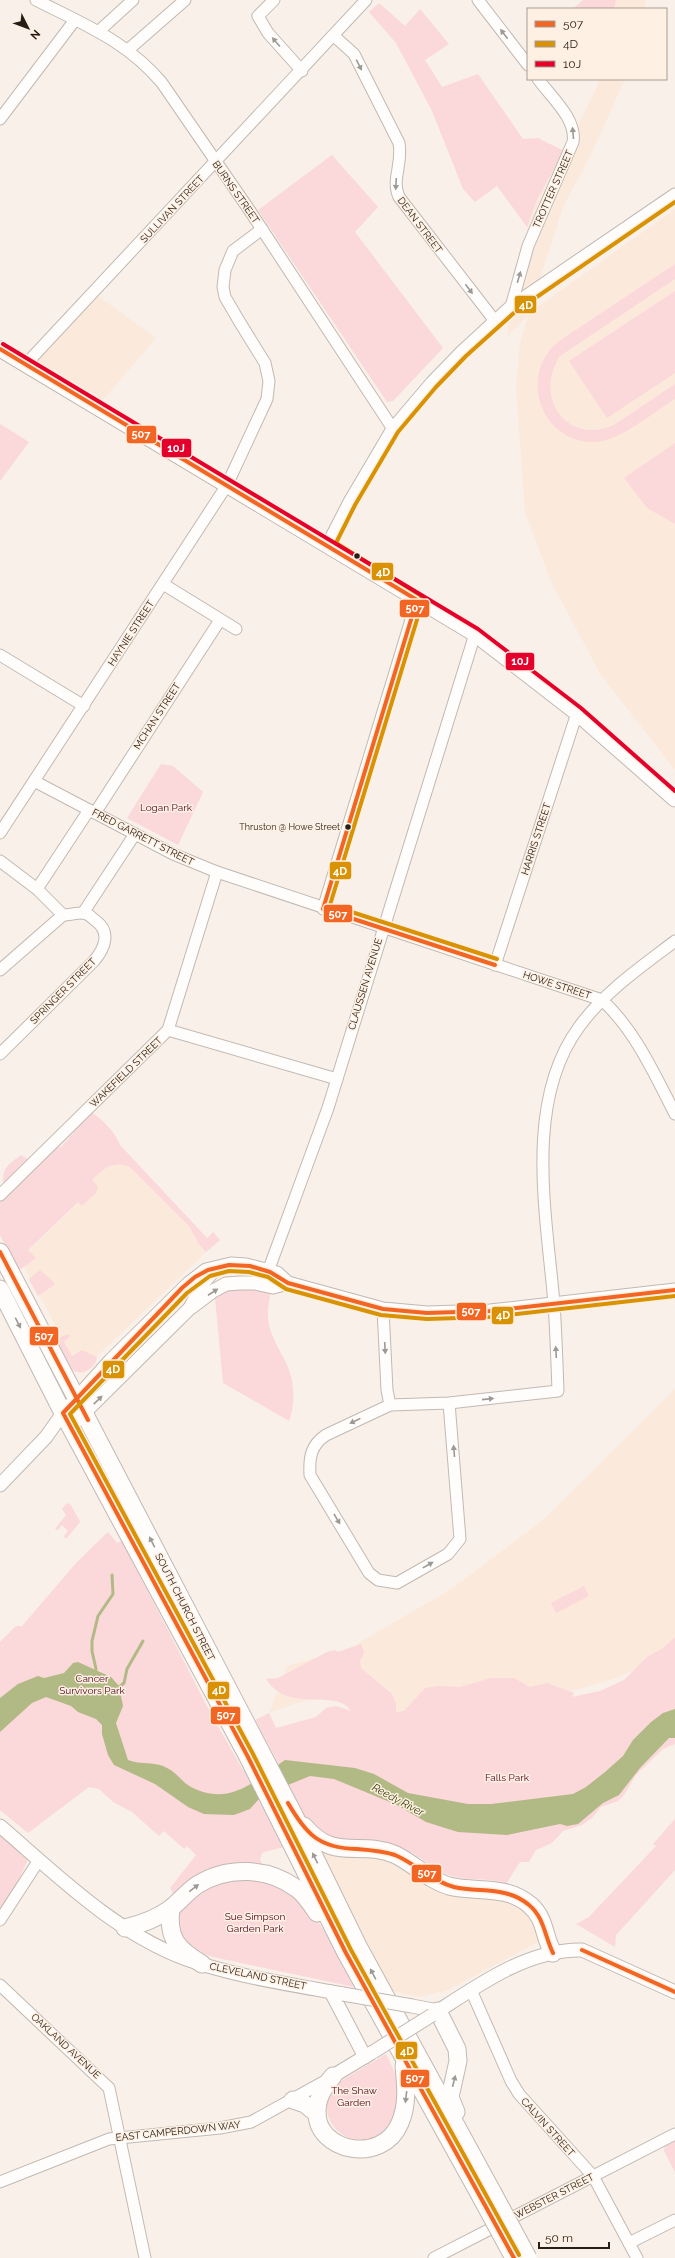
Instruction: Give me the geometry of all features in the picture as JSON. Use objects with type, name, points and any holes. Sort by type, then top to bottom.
[{"type":"main road","points":[[0,348],[475,634],[577,713],[675,799]]},
{"type":"main road","name":"SOUTH CHURCH STREET","points":[[0,1252],[77,1398],[254,1754]]},
{"type":"main road","name":"SOUTH CHURCH STREET","points":[[0,1289],[66,1420],[285,1808],[358,1946],[474,2156],[487,2196],[514,2258]]},
{"type":"main road","points":[[285,1808],[312,1836],[330,1847],[366,1848],[388,1852],[446,1885],[498,1890],[520,1898],[529,1904],[542,1919],[546,1941],[553,1953]]},
{"type":"main road","name":"SOUTH CHURCH STREET","points":[[285,1808],[346,1953],[402,2058],[487,2196],[528,2258]]},
{"type":"main road","points":[[125,1928],[149,1922],[171,1908],[197,1885],[214,1876],[250,1871],[268,1875],[284,1881],[304,1895],[346,1953]]},
{"type":"main road","points":[[171,1908],[169,1926],[171,1935],[176,1944],[202,1964]]},
{"type":"main road","points":[[435,2013],[457,2049],[458,2061],[450,2097],[474,2156]]},
{"type":"main road","points":[[293,2100],[305,2104],[317,2114],[326,2133],[344,2146],[369,2149],[381,2145],[396,2130],[402,2118],[407,2085],[402,2058]]},
{"type":"main road","points":[[317,2114],[322,2090],[333,2076]]},
{"type":"street","name":"BURNS STREET","points":[[36,0],[75,20],[99,30],[129,49],[148,66],[162,83],[262,229],[393,429]]},
{"type":"street","points":[[99,30],[133,0]]},
{"type":"street","points":[[129,49],[185,0]]},
{"type":"street","points":[[274,0],[258,16],[268,32],[302,71]]},
{"type":"street","name":"SULLIVAN STREET","points":[[26,364],[302,71],[366,0]]},
{"type":"street","points":[[478,0],[527,64]]},
{"type":"street","points":[[0,119],[75,20]]},
{"type":"street","name":"DEAN STREET","points":[[334,36],[354,54],[399,143],[401,155],[400,167],[395,183],[399,197],[495,321]]},
{"type":"street","name":"TROTTER STREET","points":[[511,307],[528,246],[573,142],[574,135],[571,123],[539,80]]},
{"type":"street","points":[[328,545],[350,502],[393,429],[432,384],[511,307],[675,195]]},
{"type":"street","name":"HAYNIE STREET","points":[[34,781],[227,485],[267,399],[269,381],[265,363],[225,297],[225,270],[234,251],[262,229]]},
{"type":"street","points":[[163,584],[236,629]]},
{"type":"street","points":[[323,909],[417,600]]},
{"type":"street","name":"MCHAN STREET","points":[[38,889],[220,620]]},
{"type":"street","name":"CLAUSSEN AVENUE","points":[[264,1285],[337,1079],[382,927],[475,634]]},
{"type":"street","points":[[0,654],[84,706]]},
{"type":"street","name":"HARRIS STREET","points":[[495,965],[577,713]]},
{"type":"street","points":[[2,826],[34,781]]},
{"type":"street","name":"FRED GARRETT STREET","points":[[34,781],[173,854],[217,872],[323,909],[382,927]]},
{"type":"street","points":[[0,970],[63,915],[83,913],[135,834]]},
{"type":"street","points":[[0,861],[38,889],[63,915]]},
{"type":"street","name":"WAKEFIELD STREET","points":[[0,1195],[168,1030],[217,872]]},
{"type":"street","name":"SPRINGER STREET","points":[[0,1054],[101,953],[105,942],[105,932],[101,925],[83,913]]},
{"type":"street","name":"HOWE STREET","points":[[382,927],[602,1000],[626,1027],[652,1070],[675,1114]]},
{"type":"street","points":[[449,1403],[460,1539],[448,1554],[397,1583],[378,1580],[369,1573],[310,1475],[309,1460],[312,1448],[318,1440],[390,1405],[449,1403],[558,1391],[554,1303],[546,1240],[544,1170],[545,1113],[561,1058],[578,1028],[602,1000],[675,941]]},
{"type":"street","points":[[168,1030],[337,1079]]},
{"type":"street","points":[[66,1420],[77,1398],[110,1361],[188,1284],[206,1270],[231,1264],[246,1265],[277,1273],[288,1283],[383,1309],[427,1313],[490,1311],[675,1290]]},
{"type":"street","points":[[189,1309],[198,1291],[217,1267]]},
{"type":"street","points":[[0,1485],[46,1437],[66,1420],[84,1413],[189,1309],[213,1291],[226,1284],[240,1282],[273,1287],[288,1283]]},
{"type":"street","points":[[383,1309],[387,1390],[390,1405]]},
{"type":"street","name":"CLEVELAND STREET","points":[[0,1826],[94,1906],[125,1928],[170,1952],[202,1964],[337,1993],[412,2006],[435,2013]]},
{"type":"street","points":[[0,1920],[39,1860]]},
{"type":"street","name":"EAST CAMPERDOWN WAY","points":[[0,2182],[109,2139],[220,2128],[252,2122],[333,2076],[471,1990],[510,1969],[553,1953],[566,1950],[582,1950],[675,1992]]},
{"type":"street","name":"OAKLAND AVENUE","points":[[0,1985],[106,2084],[112,2094],[145,2258]]},
{"type":"street","name":"CALVIN STREET","points":[[471,1990],[511,2081],[519,2094],[593,2176],[637,2258]]},
{"type":"street","points":[[337,1993],[369,2054]]},
{"type":"street","name":"WEBSTER STREET","points":[[434,2258],[675,2134]]},
{"type":"street","points":[[629,2243],[675,2220]]},
{"type":"shaded area","points":[[616,0],[646,0],[645,8],[614,8]]},
{"type":"shaded area","points":[[599,80],[625,80],[591,155],[563,207],[529,313],[675,209],[675,770],[601,675],[552,584],[525,513],[516,388],[520,344],[528,315],[507,337],[510,313],[527,239],[527,227],[537,201],[596,89]]},
{"type":"shaded area","points":[[94,293],[156,338],[103,400],[30,358]]},
{"type":"shaded area","points":[[122,1163],[130,1167],[189,1226],[199,1244],[206,1252],[87,1366],[76,1364],[24,1266],[35,1258],[28,1251],[79,1202],[82,1205],[96,1193],[92,1180],[99,1172],[113,1164]]},
{"type":"shaded area","points":[[675,1389],[675,1645],[656,1660],[616,1678],[490,1715],[434,1717],[360,1707],[333,1697],[300,1702],[269,1713],[287,1666],[350,1648],[453,1588],[543,1520]]},
{"type":"shaded area","points":[[325,1848],[371,1852],[512,1902],[538,1922],[540,1941],[448,1990],[420,1997],[391,1991],[318,1851]]},
{"type":"green space","points":[[583,0],[616,0],[614,8],[574,8]]},
{"type":"green space","points":[[379,3],[405,26],[420,9],[449,44],[425,60],[442,87],[478,74],[523,139],[538,138],[564,151],[537,200],[527,227],[497,186],[475,202],[463,189],[432,111],[396,43],[369,12]]},
{"type":"green space","points":[[332,155],[378,207],[355,232],[443,348],[393,401],[387,402],[258,210]]},
{"type":"green space","points":[[675,264],[675,279],[560,356],[553,372],[550,387],[553,401],[559,414],[569,423],[582,429],[597,430],[614,425],[675,384],[675,399],[626,431],[605,440],[595,442],[576,440],[561,432],[549,420],[541,405],[538,388],[539,371],[546,355],[559,341]]},
{"type":"green space","points":[[675,291],[675,373],[607,418],[569,361]]},
{"type":"green space","points":[[0,424],[29,442],[0,481]]},
{"type":"green space","points":[[675,443],[675,524],[647,508],[624,478]]},
{"type":"green space","name":"Logan Park","points":[[161,764],[173,766],[203,792],[178,845],[127,818]]},
{"type":"green space","points":[[91,1112],[108,1126],[120,1145],[207,1238],[213,1232],[220,1240],[206,1252],[199,1244],[189,1226],[130,1167],[119,1164],[109,1166],[92,1180],[98,1187],[96,1193],[82,1206],[78,1202],[28,1250],[36,1258],[18,1271],[0,1235],[0,1201],[4,1196],[4,1172],[9,1164],[21,1155],[37,1165],[41,1163],[54,1149],[62,1146]]},
{"type":"green space","points":[[40,1270],[54,1282],[54,1285],[38,1296],[29,1279]]},
{"type":"green space","points":[[232,1285],[271,1290],[268,1311],[270,1328],[292,1379],[293,1405],[289,1421],[223,1383],[215,1298]]},
{"type":"green space","points":[[69,1334],[70,1336],[64,1342],[72,1356],[82,1350],[97,1357],[94,1365],[88,1370],[77,1372],[72,1369],[61,1353],[56,1343],[60,1337]]},
{"type":"green space","points":[[67,1503],[71,1505],[80,1522],[66,1539],[64,1536],[68,1531],[62,1525],[58,1530],[55,1529],[66,1515],[62,1509]]},
{"type":"green space","points":[[108,1532],[117,1543],[122,1541],[211,1714],[243,1770],[272,1754],[289,1783],[255,1720],[269,1713],[276,1728],[316,1717],[326,1708],[336,1706],[351,1711],[344,1704],[335,1701],[299,1699],[287,1696],[276,1690],[266,1679],[278,1678],[327,1652],[335,1650],[338,1652],[361,1644],[364,1653],[360,1661],[361,1668],[392,1694],[396,1704],[396,1712],[404,1711],[425,1688],[438,1686],[460,1687],[491,1678],[514,1678],[530,1687],[547,1683],[574,1693],[572,1697],[600,1691],[624,1680],[647,1657],[663,1648],[675,1637],[675,1744],[663,1749],[636,1775],[624,1795],[618,1801],[601,1807],[592,1818],[582,1825],[563,1831],[552,1843],[536,1850],[529,1862],[520,1862],[506,1884],[493,1880],[452,1876],[401,1848],[371,1843],[332,1842],[292,1846],[262,1853],[260,1860],[264,1866],[175,1896],[170,1888],[196,1855],[187,1846],[184,1849],[164,1831],[159,1836],[132,1812],[113,1802],[99,1789],[89,1787],[28,1833],[0,1810],[0,1642],[16,1626],[22,1626],[77,1562]]},
{"type":"green space","points":[[584,1586],[589,1596],[556,1613],[551,1603]]},
{"type":"green space","points":[[675,1819],[675,1870],[616,1935],[615,1947],[576,1924],[589,1917],[656,1846],[653,1844]]},
{"type":"green space","points":[[0,1835],[8,1838],[28,1859],[17,1884],[0,1909]]},
{"type":"green space","name":"Sue Simpson Garden Park","points":[[230,1879],[261,1879],[279,1886],[294,1895],[318,1922],[354,1987],[213,1957],[193,1950],[178,1933],[178,1916],[182,1908],[187,1902],[201,1892]]},
{"type":"green space","name":"The Shaw Garden","points":[[386,2054],[396,2077],[397,2095],[394,2115],[384,2131],[376,2136],[367,2139],[356,2139],[346,2136],[338,2131],[332,2124],[328,2115],[327,2105],[329,2095],[334,2085]]},
{"type":"green space","points":[[675,2141],[675,2172],[664,2151],[665,2146]]},
{"type":"water","name":"Reedy River","points":[[78,1662],[111,1677],[119,1686],[123,1706],[116,1723],[128,1760],[162,1766],[173,1772],[191,1787],[205,1792],[218,1794],[230,1793],[241,1789],[263,1776],[285,1760],[355,1768],[374,1774],[408,1793],[468,1804],[491,1804],[573,1794],[586,1787],[623,1756],[633,1740],[651,1722],[663,1713],[675,1709],[675,1738],[669,1738],[640,1768],[619,1795],[603,1803],[578,1824],[567,1826],[560,1824],[507,1835],[458,1832],[426,1822],[397,1805],[334,1779],[310,1776],[271,1792],[259,1799],[250,1809],[234,1815],[204,1814],[188,1807],[155,1784],[114,1765],[108,1755],[102,1734],[102,1725],[96,1719],[78,1712],[71,1706],[46,1697],[32,1703],[0,1732],[0,1698],[18,1684],[38,1676],[44,1678],[64,1673],[73,1663]]},
{"type":"waterway","points":[[95,1673],[96,1669],[92,1651],[92,1641],[98,1616],[113,1594],[112,1575]]},
{"type":"waterway","points":[[117,1689],[124,1683],[127,1669],[143,1641]]},
{"type":"transit line","name":"4D","points":[[497,959],[330,905],[423,600],[420,595],[336,543],[355,505],[398,432],[436,387],[466,356],[515,312],[675,202]]},
{"type":"transit line","name":"10J","points":[[3,344],[478,629],[581,708],[675,791]]},
{"type":"transit line","name":"507","points":[[0,349],[417,600],[323,909],[495,965]]},
{"type":"transit line","name":"507","points":[[0,1252],[88,1420]]},
{"type":"transit line","name":"507","points":[[514,2258],[346,1953],[248,1757],[63,1413],[182,1288],[195,1277],[208,1270],[229,1265],[250,1266],[270,1272],[288,1283],[383,1309],[427,1313],[490,1311],[675,1290]]},
{"type":"transit line","name":"4D","points":[[519,2255],[351,1950],[253,1754],[70,1414],[187,1293],[210,1276],[229,1271],[249,1272],[268,1277],[286,1289],[381,1315],[427,1319],[491,1317],[675,1296]]},
{"type":"transit line","name":"507","points":[[288,1803],[308,1831],[315,1837],[332,1846],[376,1851],[395,1855],[438,1881],[454,1887],[493,1891],[512,1895],[521,1899],[538,1915],[553,1953]]},
{"type":"transit line","name":"507","points":[[582,1950],[675,1992]]},
{"type":"place","name":"Thruston @ Howe Street","points":[[348,827]]},
{"type":"park label","name":"Cancer Survivors Park","points":[[92,1684]]},
{"type":"park label","name":"Falls Park","points":[[507,1777]]}]
